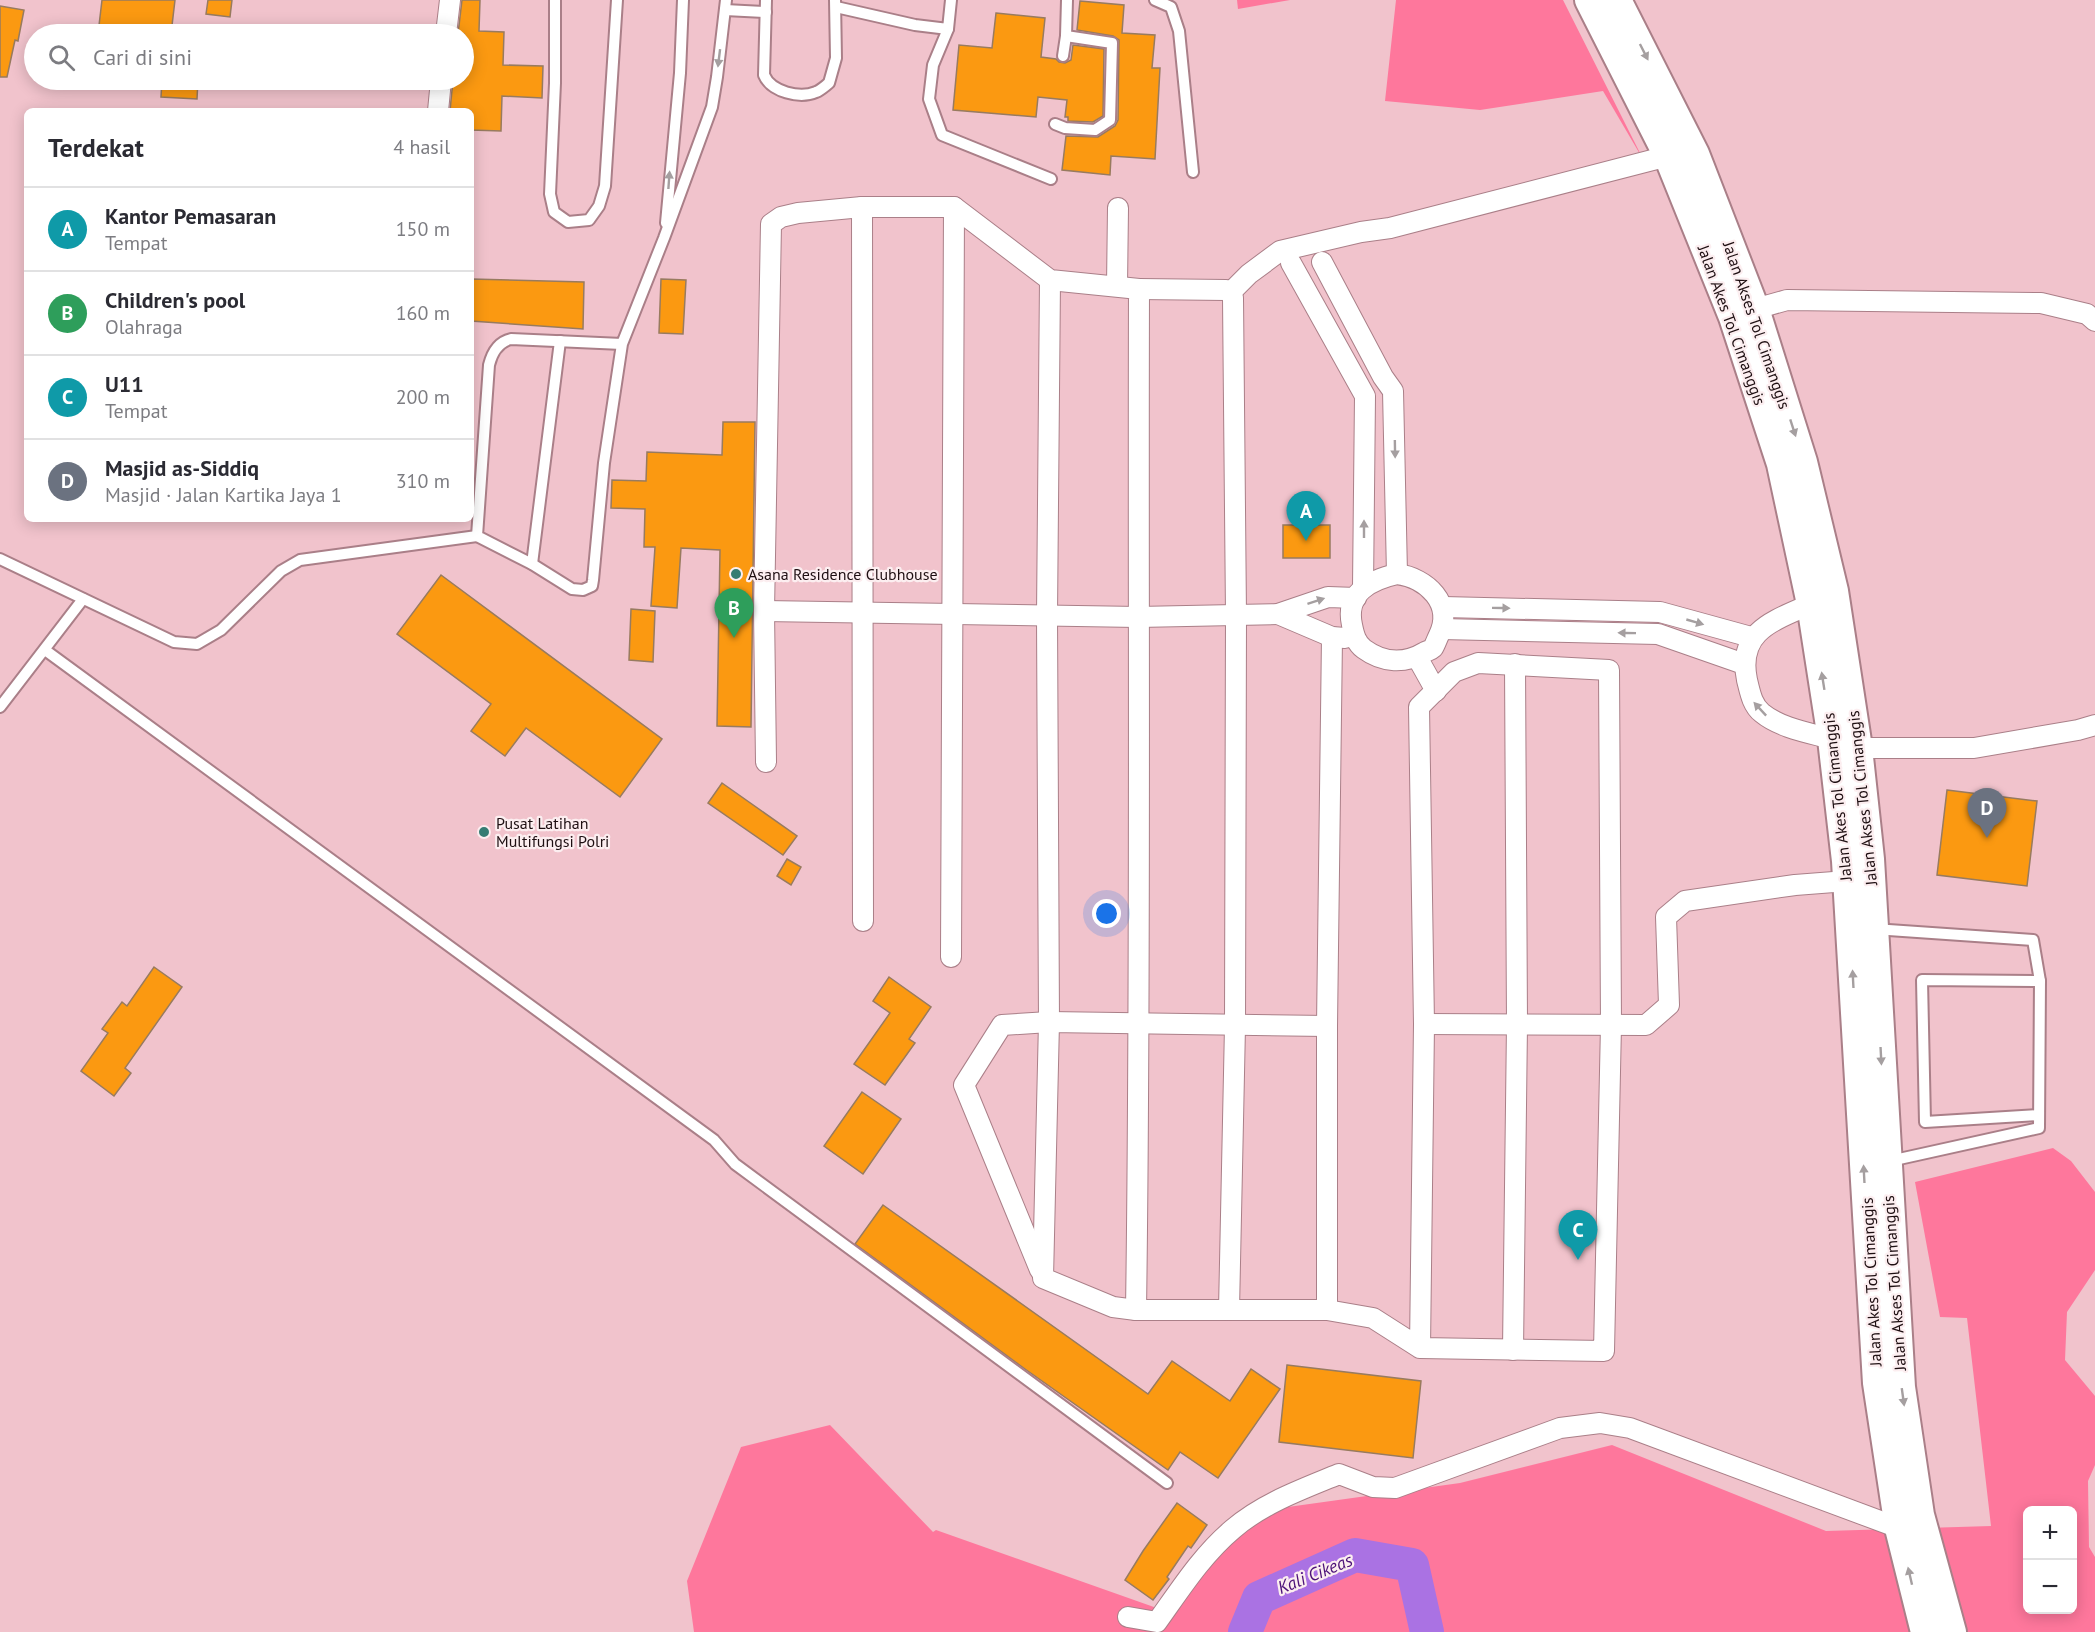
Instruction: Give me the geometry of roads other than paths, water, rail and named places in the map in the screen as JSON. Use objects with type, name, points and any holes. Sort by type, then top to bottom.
[{"type":"main road","name":"Jalan Akes Tol Cimanggis","points":[[1589,0],[1744,313],[1845,744]]},
{"type":"main road","name":"Jalan Akses Tol Cimanggis","points":[[1617,0],[1695,154],[1744,313],[1803,462],[1834,591],[1854,867],[1874,929],[1901,1387],[1920,1515],[1952,1632]]},
{"type":"main road","name":"Jalan Akes Tol Cimanggis","points":[[1854,867],[1877,1383],[1899,1528],[1926,1632]]},
{"type":"street","points":[[447,24],[450,0]]},
{"type":"street","points":[[438,108],[440,90]]},
{"type":"street","points":[[1231,292],[1280,250],[1390,228],[1668,156]]},
{"type":"street","points":[[766,762],[764,611],[771,224],[781,217],[798,213],[862,207],[954,207],[1050,280],[1139,289],[1226,290],[1231,292]]},
{"type":"street","points":[[862,207],[863,921]]},
{"type":"street","points":[[951,957],[954,207]]},
{"type":"street","points":[[1118,208],[1118,286]]},
{"type":"street","points":[[1322,262],[1383,377],[1393,391],[1397,574]]},
{"type":"street","points":[[764,611],[1138,617],[1278,614],[1328,597],[1360,593],[1378,578],[1397,574],[1409,576],[1434,592],[1443,607],[1442,629],[1433,648],[1417,657],[1389,661],[1361,647],[1354,638],[1350,614],[1360,593],[1365,396],[1291,263]]},
{"type":"street","points":[[1043,1278],[1049,1022],[1047,616],[1050,280]]},
{"type":"street","points":[[1136,1310],[1140,1023],[1139,289]]},
{"type":"street","points":[[1229,1310],[1235,1026],[1236,615],[1233,298],[1231,292]]},
{"type":"street","points":[[1744,313],[1787,300],[2042,303],[2087,314],[2095,321]]},
{"type":"street","points":[[1365,396],[1393,391]]},
{"type":"street","points":[[1811,604],[1776,619],[1751,637],[1744,664],[1751,699],[1761,712],[1777,723],[1845,744],[1974,748],[2095,725]]},
{"type":"street","points":[[1443,607],[1660,612],[1751,637]]},
{"type":"street","points":[[1278,614],[1332,638],[1354,638]]},
{"type":"street","points":[[1442,629],[1658,634],[1744,664]]},
{"type":"street","points":[[1327,1310],[1327,1026],[1332,638]]},
{"type":"street","points":[[1417,657],[1436,691]]},
{"type":"street","points":[[1327,1026],[1049,1022],[1002,1025],[964,1085],[1043,1278],[1113,1307],[1136,1310],[1327,1310],[1373,1317],[1420,1348],[1604,1351],[1611,1025],[1609,670],[1478,663],[1454,672],[1419,707],[1424,1024],[1420,1348]]},
{"type":"street","points":[[1513,1350],[1517,1024],[1515,664]]},
{"type":"street","points":[[1424,1024],[1646,1025],[1669,1005],[1666,917],[1684,901],[1795,885],[1854,867]]},
{"type":"street","points":[[1128,1617],[1157,1622],[1202,1560],[1233,1528],[1276,1501],[1339,1474],[1373,1487],[1395,1488],[1560,1428],[1600,1423],[1630,1428],[1899,1528]]},
{"type":"lane","points":[[555,0],[555,82],[550,194],[554,212],[567,222],[588,220],[599,206],[605,186],[617,0]]},
{"type":"lane","points":[[664,238],[680,73],[683,0]]},
{"type":"lane","points":[[951,0],[948,29],[933,65],[930,99],[942,135],[1051,179]]},
{"type":"lane","points":[[1063,56],[1067,0]]},
{"type":"lane","points":[[1155,0],[1171,7],[1179,32],[1193,172]]},
{"type":"lane","points":[[0,559],[174,642],[197,644],[221,630],[281,571],[300,560],[477,536],[532,564],[572,589],[583,590],[592,586],[604,463],[622,344],[712,107],[725,5],[766,6],[764,75],[766,82],[783,91],[809,94],[829,83],[836,58],[835,4],[915,25],[948,29]]},
{"type":"lane","points":[[1055,124],[1065,128],[1095,129],[1110,120],[1112,43],[1066,36]]},
{"type":"lane","points":[[477,536],[491,355],[505,340],[622,344]]},
{"type":"lane","points":[[532,564],[560,341]]},
{"type":"lane","points":[[0,707],[84,599]]},
{"type":"lane","points":[[45,650],[714,1140],[735,1164],[1167,1483]]},
{"type":"lane","points":[[1874,929],[2033,940],[2040,981],[2039,1128],[1887,1162]]},
{"type":"lane","points":[[2039,1115],[1925,1122],[1922,980],[2040,981]]},
{"type":"waterway","name":"Kali Cikeas","points":[[1245,1632],[1259,1598],[1355,1555],[1412,1565],[1427,1632]]},
{"type":"place","name":"Kantor Pemasaran","points":[[1306,541]]},
{"type":"place","name":"Asana Residence Clubhouse","points":[[736,574]]},
{"type":"place","name":"Children's pool","points":[[734,638]]},
{"type":"place","name":"Pusat Latihan Multifungsi Polri","points":[[484,832]]},
{"type":"place","name":"Masjid as-Siddiq","points":[[1987,838]]},
{"type":"place","name":"U11","points":[[1578,1260]]}]
